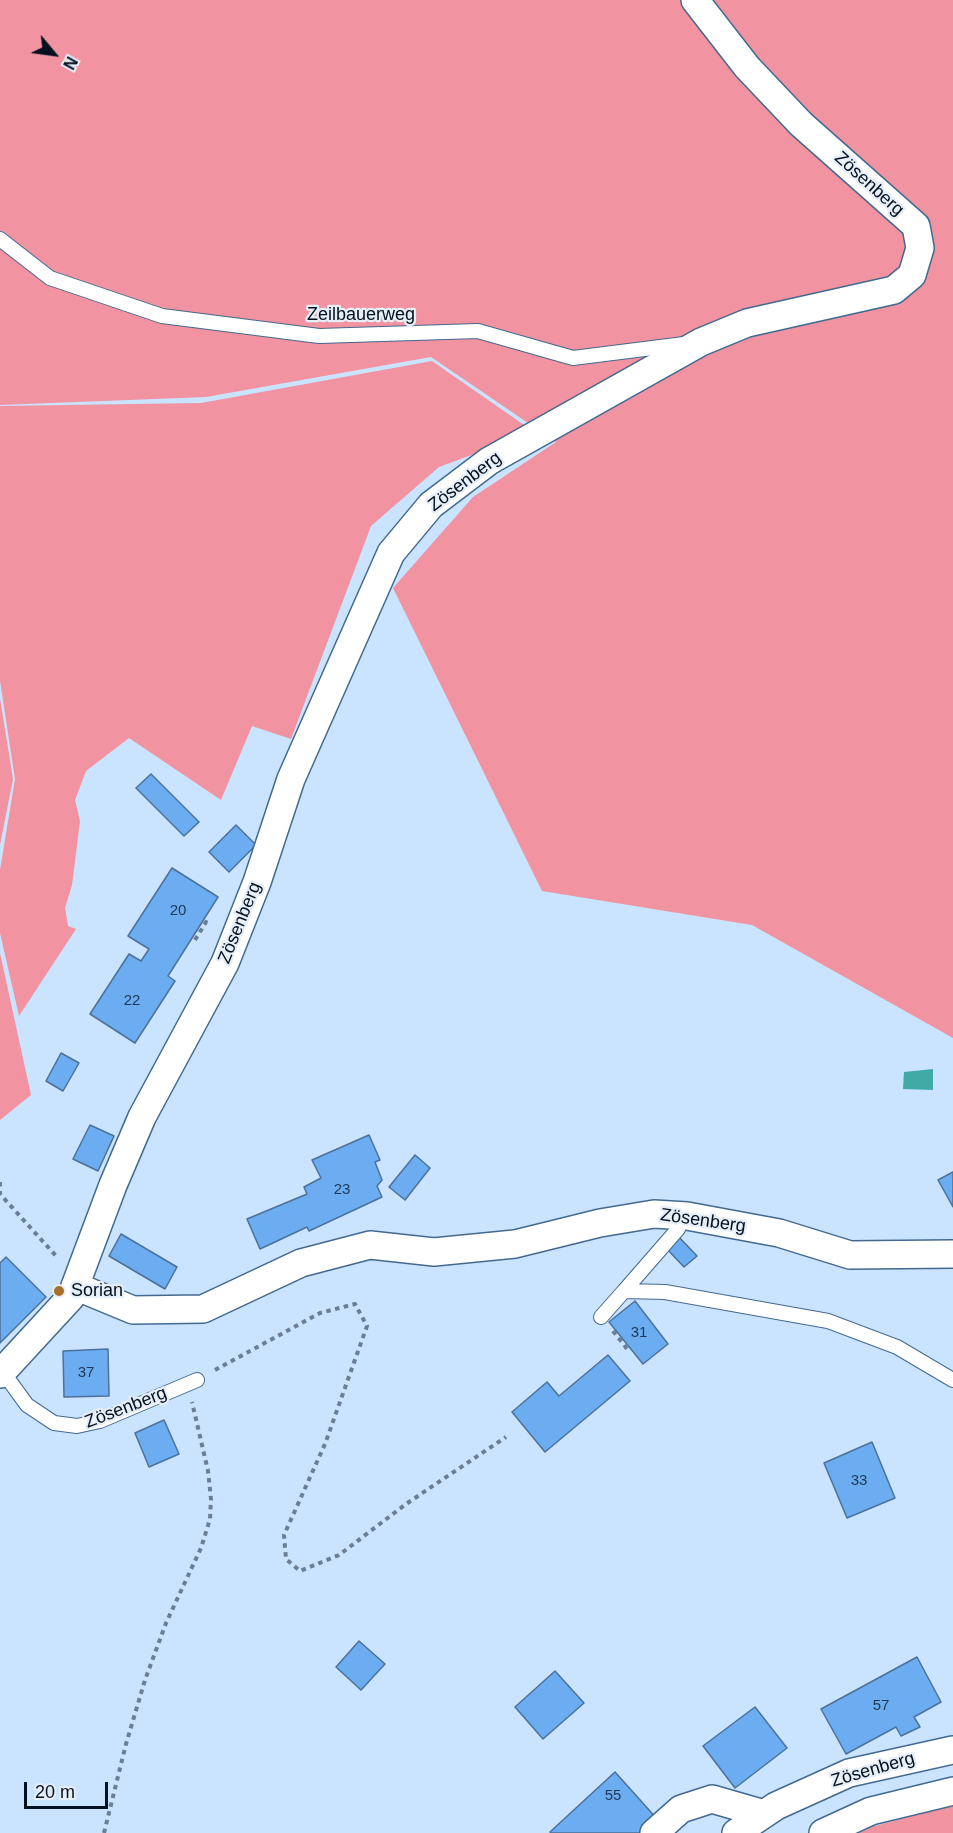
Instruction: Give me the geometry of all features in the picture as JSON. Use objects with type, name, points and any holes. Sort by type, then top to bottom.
[{"type":"street","name":"Zösenberg","points":[[1,1373],[71,1297],[113,1185],[142,1117],[225,963],[257,882],[291,778],[391,553],[431,505],[489,461],[701,342],[747,322],[894,290],[912,275],[920,248],[916,226],[801,124],[747,67],[695,0]]},
{"type":"street","name":"Zösenberg","points":[[76,1283],[133,1310],[203,1309],[301,1263],[370,1245],[434,1252],[515,1244],[600,1223],[654,1214],[674,1215],[778,1233],[850,1255],[953,1254]]},
{"type":"street","name":"Zösenberg","points":[[736,1833],[776,1806],[849,1773],[953,1750]]},
{"type":"street","points":[[823,1833],[870,1810],[953,1791]]},
{"type":"street","points":[[654,1833],[681,1809],[712,1799],[764,1814]]},
{"type":"lane","name":"Zeilbauerweg","points":[[0,239],[50,278],[162,316],[319,336],[478,331],[573,358],[701,342]]},
{"type":"lane","points":[[602,1317],[678,1229],[680,1221],[674,1215]]},
{"type":"lane","points":[[624,1291],[665,1292],[828,1322],[897,1347],[953,1380]]},
{"type":"lane","name":"Zösenberg","points":[[1,1373],[27,1405],[54,1423],[77,1426],[100,1421],[192,1382]]},
{"type":"path","points":[[0,1182],[0,1194],[76,1283]]},
{"type":"path","points":[[104,1833],[126,1744],[151,1662],[166,1623],[201,1548],[210,1519],[211,1499],[208,1471],[192,1382],[320,1313],[355,1304],[367,1326],[325,1444],[284,1535],[286,1559],[300,1571],[339,1555],[406,1504],[506,1437]]},
{"type":"shaded area","points":[[0,0],[953,0],[953,1038],[752,925],[542,891],[393,588],[473,497],[556,442],[431,357],[206,397],[0,405]]},
{"type":"shaded area","points":[[432,361],[527,427],[490,448],[439,467],[371,526],[291,739],[252,726],[221,800],[129,738],[86,771],[75,800],[80,821],[72,885],[65,908],[68,926],[76,929],[19,1016],[0,933],[0,870],[15,779],[0,681],[0,406],[201,403]]},
{"type":"shaded area","points":[[0,698],[13,779],[0,845]]},
{"type":"shaded area","points":[[0,953],[31,1095],[0,1120]]},
{"type":"shaded area","points":[[933,1069],[933,1090],[903,1089],[904,1072]]},
{"type":"shaded area","points":[[953,1805],[953,1833],[859,1833],[871,1827]]},
{"type":"building","points":[[151,774],[199,822],[184,836],[136,788]]},
{"type":"building","points":[[236,825],[256,845],[229,872],[209,852]]},
{"type":"building","points":[[172,868],[218,897],[168,976],[175,981],[135,1043],[90,1014],[129,954],[141,961],[149,949],[128,936]]},
{"type":"building","points":[[61,1053],[79,1063],[63,1091],[46,1081]]},
{"type":"building","points":[[90,1125],[114,1136],[98,1171],[73,1159]]},
{"type":"building","points":[[369,1135],[380,1160],[375,1162],[382,1180],[377,1186],[382,1197],[309,1231],[307,1227],[260,1249],[247,1219],[307,1194],[304,1187],[321,1178],[312,1160]]},
{"type":"building","points":[[415,1155],[430,1168],[405,1200],[389,1187]]},
{"type":"building","points":[[953,1172],[953,1207],[938,1180]]},
{"type":"building","points":[[121,1234],[177,1267],[165,1289],[109,1256]]},
{"type":"building","points":[[678,1236],[697,1256],[684,1267],[666,1248]]},
{"type":"building","points":[[6,1257],[46,1297],[0,1343],[0,1263]]},
{"type":"building","points":[[635,1301],[668,1344],[643,1364],[609,1322]]},
{"type":"building","points":[[108,1349],[109,1396],[64,1397],[63,1351]]},
{"type":"building","points":[[608,1355],[630,1381],[545,1452],[512,1412],[547,1382],[559,1396]]},
{"type":"building","points":[[164,1420],[179,1454],[149,1467],[135,1433]]},
{"type":"building","points":[[872,1442],[895,1498],[847,1518],[824,1463]]},
{"type":"building","points":[[359,1641],[385,1664],[361,1690],[336,1667]]},
{"type":"building","points":[[917,1657],[941,1702],[914,1717],[920,1727],[901,1736],[896,1727],[846,1754],[821,1709]]},
{"type":"building","points":[[555,1671],[584,1703],[543,1739],[515,1707]]},
{"type":"building","points":[[755,1707],[787,1748],[735,1788],[703,1746]]},
{"type":"building","points":[[615,1772],[658,1820],[643,1833],[550,1832]]},
{"type":"place","name":"Sorian","points":[[59,1291]]}]
